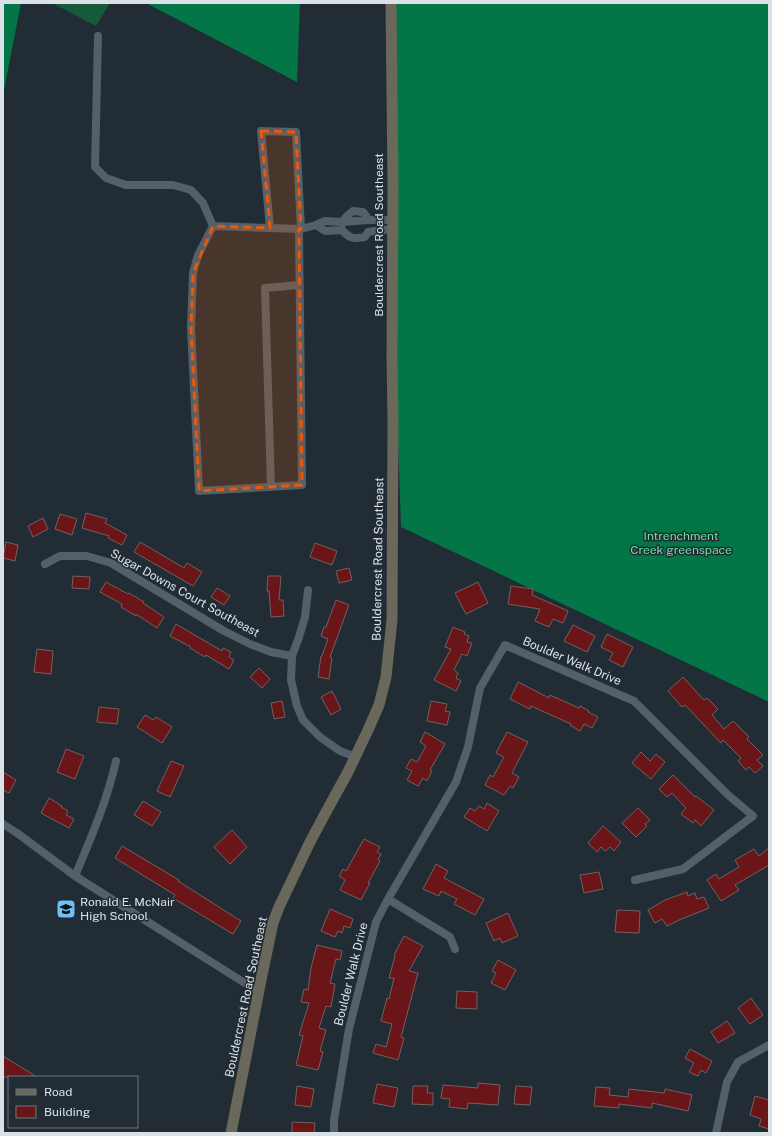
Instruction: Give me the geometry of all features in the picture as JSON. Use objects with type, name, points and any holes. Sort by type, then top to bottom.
[{"type":"street","name":"Bouldercrest Road Southeast","points":[[231,1133],[273,923],[279,907],[326,812],[356,757],[379,705],[386,677],[392,620],[391,3]]},
{"type":"street","points":[[98,36],[96,167],[106,178],[126,185],[173,185],[191,190],[203,203],[213,226]]},
{"type":"street","points":[[213,226],[198,255],[193,273],[191,328],[199,490],[302,486],[299,285],[300,229],[296,132],[261,131],[270,228]]},
{"type":"street","points":[[213,226],[300,229],[325,221],[342,226],[369,220],[392,224]]},
{"type":"street","points":[[342,226],[346,235],[355,239],[365,237],[368,232],[392,224]]},
{"type":"street","points":[[271,487],[265,288],[299,285]]},
{"type":"street","name":"Sugar Downs Court Southeast","points":[[45,564],[60,556],[87,556],[111,563],[224,631],[250,644],[272,652],[292,656]]},
{"type":"street","points":[[308,590],[305,617],[300,637],[292,656],[291,680],[297,706],[303,720],[320,737],[340,751],[356,757]]},
{"type":"street","name":"Boulder Walk Drive","points":[[334,1133],[334,1120],[349,1029],[376,922],[456,782],[468,747],[480,688],[505,645],[634,701],[727,794],[753,816],[683,869],[635,880]]},
{"type":"street","points":[[75,876],[96,826],[113,777],[116,761]]},
{"type":"street","points":[[3,824],[75,876],[259,992]]},
{"type":"street","points":[[388,899],[450,937],[455,949]]},
{"type":"street","points":[[716,1133],[728,1082],[738,1062],[769,1045]]},
{"type":"highlighted area","points":[[261,131],[296,132],[301,229],[299,229],[302,485],[199,491],[191,328],[193,273],[213,226],[270,228]]},
{"type":"green space","points":[[3,3],[21,3],[3,95]]},
{"type":"green space","points":[[52,3],[110,3],[96,26]]},
{"type":"green space","points":[[146,3],[300,3],[297,82]]},
{"type":"green space","name":"Intrenchment Creek greenspace","points":[[390,3],[769,3],[769,702],[401,527],[397,410]]},
{"type":"building","points":[[86,513],[107,519],[105,523],[127,535],[122,545],[108,538],[109,536],[82,528]]},
{"type":"building","points":[[60,514],[77,519],[72,535],[55,529]]},
{"type":"building","points":[[43,518],[48,529],[33,537],[28,526]]},
{"type":"building","points":[[6,542],[18,545],[15,561],[3,558]]},
{"type":"building","points":[[140,542],[184,568],[187,563],[202,572],[193,586],[134,552]]},
{"type":"building","points":[[315,543],[337,551],[332,565],[310,557]]},
{"type":"building","points":[[349,568],[352,580],[339,583],[336,571]]},
{"type":"building","points":[[73,576],[90,577],[89,589],[72,588]]},
{"type":"building","points":[[268,576],[281,576],[279,600],[283,600],[284,616],[271,617],[269,591],[267,591]]},
{"type":"building","points":[[106,582],[144,602],[143,603],[164,617],[157,628],[136,614],[136,616],[121,607],[122,604],[100,592]]},
{"type":"building","points":[[478,582],[488,603],[466,614],[455,593]]},
{"type":"building","points":[[511,586],[533,589],[532,595],[568,611],[563,623],[553,619],[549,627],[535,621],[540,609],[508,604]]},
{"type":"building","points":[[217,588],[230,596],[224,605],[211,597]]},
{"type":"building","points":[[336,600],[349,605],[330,657],[332,658],[329,679],[318,677],[321,656],[328,639],[321,636]]},
{"type":"building","points":[[176,624],[222,651],[223,648],[231,652],[229,657],[234,660],[229,669],[206,655],[205,657],[190,648],[191,647],[170,636]]},
{"type":"building","points":[[573,625],[595,636],[587,652],[564,641]]},
{"type":"building","points":[[453,627],[465,632],[464,634],[469,636],[467,642],[472,643],[467,656],[462,654],[454,670],[458,673],[456,678],[461,681],[456,691],[434,680],[451,649],[445,647]]},
{"type":"building","points":[[607,634],[633,647],[623,667],[609,660],[613,653],[601,647]]},
{"type":"building","points":[[37,649],[53,651],[51,674],[34,672]]},
{"type":"building","points":[[259,668],[270,679],[262,688],[250,677]]},
{"type":"building","points":[[683,677],[704,700],[707,698],[718,709],[712,715],[724,729],[733,721],[749,737],[747,739],[763,755],[757,760],[763,766],[755,773],[749,767],[746,770],[738,761],[741,758],[723,740],[721,743],[685,705],[682,707],[668,691]]},
{"type":"building","points":[[518,682],[549,698],[550,695],[579,708],[580,706],[598,717],[592,728],[584,724],[580,731],[570,725],[571,724],[531,706],[530,709],[510,699]]},
{"type":"building","points":[[332,691],[341,709],[331,715],[321,697]]},
{"type":"building","points":[[282,701],[285,717],[274,719],[271,703]]},
{"type":"building","points":[[431,701],[447,704],[445,711],[450,712],[447,725],[427,721]]},
{"type":"building","points":[[99,707],[119,709],[117,724],[97,722]]},
{"type":"building","points":[[145,715],[153,720],[156,717],[172,727],[162,743],[137,727]]},
{"type":"building","points":[[425,732],[445,744],[430,770],[432,771],[427,781],[423,778],[418,786],[407,780],[412,771],[406,768],[411,759],[417,762],[426,746],[420,742]]},
{"type":"building","points":[[507,732],[528,742],[512,773],[519,777],[513,788],[510,786],[504,795],[485,785],[490,775],[493,777],[504,757],[496,753]]},
{"type":"building","points":[[66,749],[84,756],[75,779],[57,772]]},
{"type":"building","points":[[641,752],[650,761],[656,754],[665,762],[651,779],[632,763]]},
{"type":"building","points":[[171,761],[184,766],[170,797],[157,791]]},
{"type":"building","points":[[3,772],[16,780],[9,793],[3,790]]},
{"type":"building","points":[[673,775],[695,797],[696,796],[714,810],[701,826],[695,820],[693,823],[681,814],[686,808],[672,793],[667,797],[659,789]]},
{"type":"building","points":[[49,798],[68,811],[66,815],[74,819],[69,828],[41,813]]},
{"type":"building","points":[[143,801],[161,812],[152,826],[134,815]]},
{"type":"building","points":[[487,803],[499,811],[487,831],[464,817],[470,808],[475,811],[479,806],[484,809]]},
{"type":"building","points":[[638,808],[650,820],[645,824],[647,826],[636,837],[622,823]]},
{"type":"building","points":[[603,826],[621,842],[614,851],[610,847],[605,851],[601,847],[597,852],[588,843]]},
{"type":"building","points":[[232,830],[247,847],[230,864],[214,847]]},
{"type":"building","points":[[364,839],[380,847],[377,852],[381,854],[378,860],[380,861],[361,900],[340,890],[345,880],[339,876],[343,869],[346,871]]},
{"type":"building","points":[[122,846],[179,880],[178,881],[241,921],[233,934],[173,898],[175,895],[115,858]]},
{"type":"building","points":[[769,848],[769,865],[735,885],[739,890],[721,901],[707,880],[716,874],[719,879],[739,867],[735,860],[754,849],[759,856]]},
{"type":"building","points":[[436,864],[448,871],[444,878],[484,899],[475,915],[454,904],[457,899],[441,891],[439,896],[423,889]]},
{"type":"building","points":[[599,872],[603,889],[584,893],[580,875]]},
{"type":"building","points":[[687,892],[688,896],[695,893],[697,899],[704,897],[709,908],[667,926],[662,919],[655,923],[648,910],[665,900]]},
{"type":"building","points":[[330,909],[353,919],[350,928],[344,926],[342,933],[338,931],[335,937],[321,931]]},
{"type":"building","points":[[617,910],[640,911],[639,933],[615,932]]},
{"type":"building","points":[[508,913],[518,936],[502,943],[500,938],[494,941],[486,923]]},
{"type":"building","points":[[404,936],[423,946],[409,971],[418,973],[401,1037],[404,1038],[398,1060],[373,1053],[376,1044],[386,1047],[392,1024],[381,1021],[387,998],[389,999],[394,978],[389,978],[394,955]]},
{"type":"building","points":[[317,945],[342,951],[340,960],[336,959],[330,983],[335,984],[331,1007],[326,1006],[319,1028],[326,1030],[320,1051],[323,1052],[318,1070],[296,1065],[303,1036],[299,1035],[309,1003],[301,1002],[304,989],[308,990],[311,968]]},
{"type":"building","points":[[498,960],[516,970],[505,990],[491,983],[496,973],[492,971]]},
{"type":"building","points":[[457,991],[477,992],[477,1009],[456,1008]]},
{"type":"building","points":[[751,998],[763,1015],[750,1024],[738,1008]]},
{"type":"building","points":[[727,1021],[735,1033],[718,1043],[711,1032]]},
{"type":"building","points":[[690,1049],[712,1061],[706,1073],[701,1070],[698,1076],[689,1072],[694,1063],[685,1058]]},
{"type":"building","points":[[3,1056],[35,1076],[8,1076],[3,1077]]},
{"type":"building","points":[[478,1083],[500,1085],[498,1105],[468,1103],[467,1109],[449,1107],[450,1099],[441,1098],[443,1085],[478,1088]]},
{"type":"building","points":[[377,1084],[398,1088],[394,1107],[373,1103]]},
{"type":"building","points":[[297,1086],[314,1089],[311,1107],[295,1105]]},
{"type":"building","points":[[413,1086],[428,1086],[427,1093],[433,1093],[433,1105],[412,1104]]},
{"type":"building","points":[[516,1086],[532,1087],[530,1105],[514,1104]]},
{"type":"building","points":[[596,1087],[610,1088],[609,1095],[628,1097],[629,1089],[664,1093],[665,1089],[692,1095],[688,1111],[652,1103],[652,1108],[619,1104],[619,1108],[594,1106]]},
{"type":"building","points":[[755,1096],[769,1100],[769,1129],[759,1126],[761,1119],[750,1115]]},
{"type":"building","points":[[292,1122],[315,1123],[314,1133],[292,1133]]},
{"type":"place","name":"Ronald E. McNair High School","points":[[66,909]]}]
